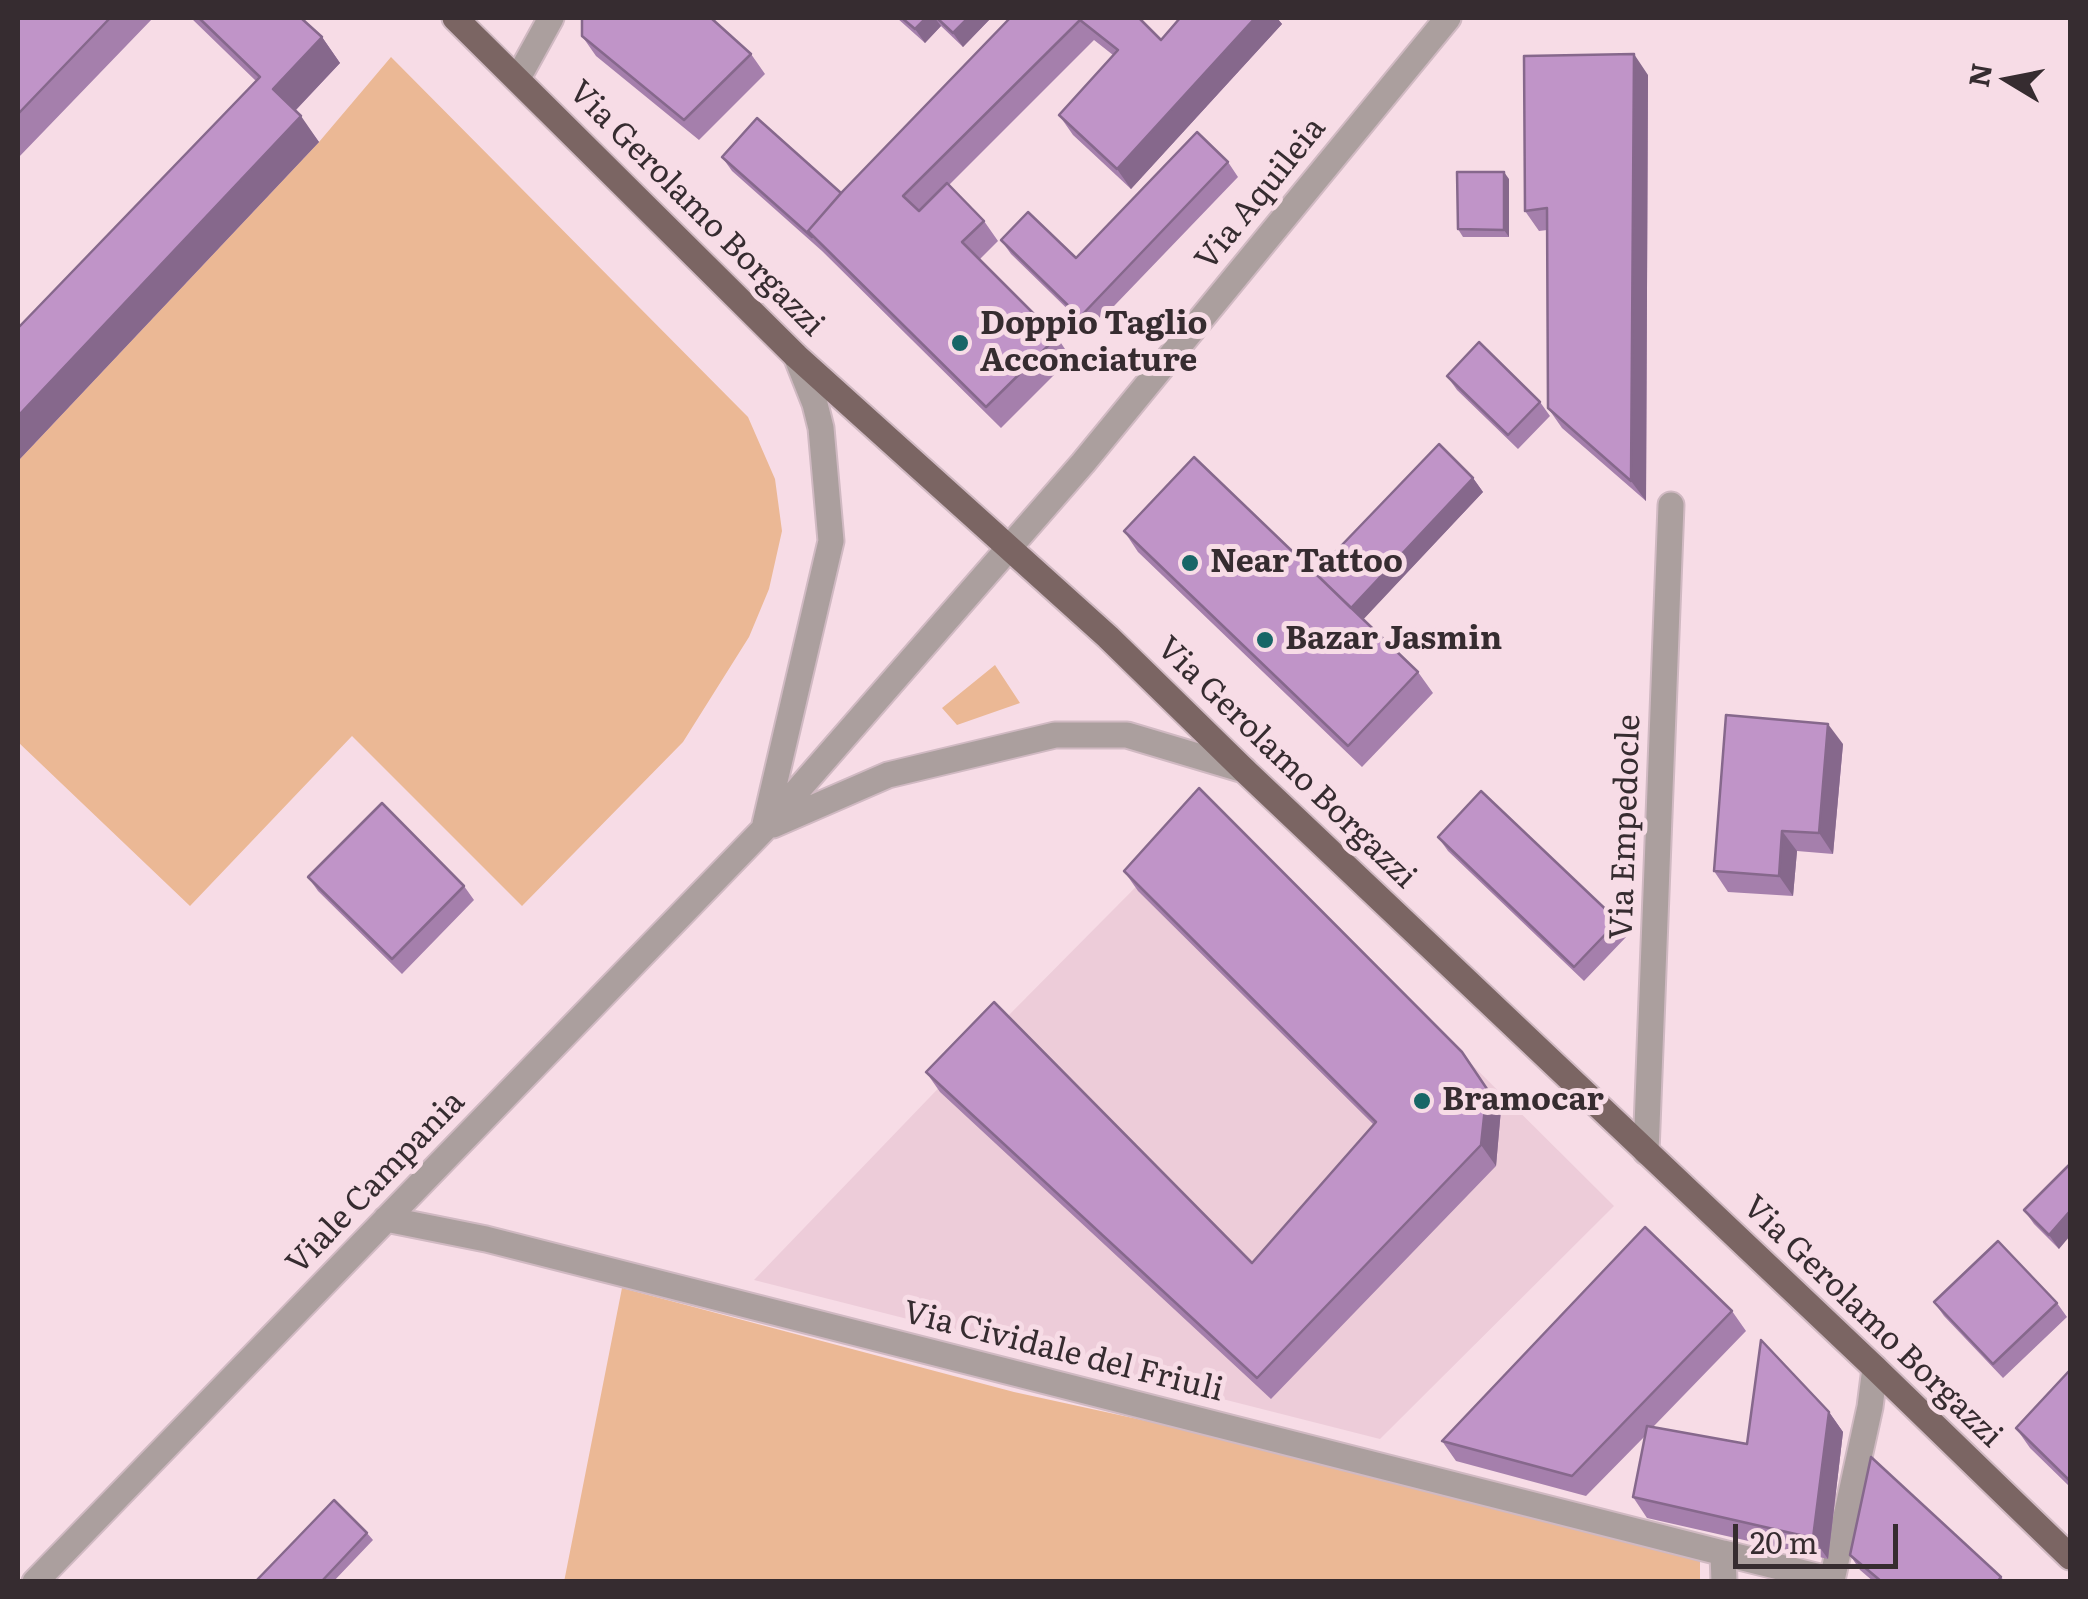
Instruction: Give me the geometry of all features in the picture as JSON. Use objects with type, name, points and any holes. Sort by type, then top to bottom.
[{"type":"main road","name":"Via Gerolamo Borgazzi","points":[[455,18],[796,356],[1108,638],[2070,1557]]},
{"type":"street","points":[[518,78],[551,18]]},
{"type":"street","name":"Via Aquileia","points":[[1008,549],[1448,18]]},
{"type":"street","points":[[764,829],[832,541],[822,428],[796,356]]},
{"type":"street","name":"Via Empedocle","points":[[1646,1152],[1671,504]]},
{"type":"street","name":"Viale Campania","points":[[35,1582],[764,829],[1008,549]]},
{"type":"street","name":"Viale Campania","points":[[764,829],[888,775],[1055,735],[1126,735],[1244,770]]},
{"type":"street","name":"Via Cividale del Friuli","points":[[386,1219],[486,1239],[1832,1580],[1870,1408],[1875,1368]]},
{"type":"street","points":[[1723,1553],[1724,1582]]},
{"type":"shaded area","points":[[391,57],[748,417],[775,479],[782,531],[769,589],[749,637],[683,742],[522,906],[352,736],[190,906],[18,742],[18,461],[319,142]]},
{"type":"shaded area","points":[[995,665],[1020,703],[957,725],[942,708]]},
{"type":"shaded area","points":[[1214,808],[1614,1206],[1380,1439],[754,1280],[1003,1021]]},
{"type":"shaded area","points":[[622,1288],[1014,1392],[1197,1432],[1700,1558],[1700,1581],[564,1582]]},
{"type":"building","points":[[18,18],[110,18],[18,114]]},
{"type":"building","points":[[199,18],[301,18],[322,37],[273,89],[301,116],[18,416],[18,328],[260,77]]},
{"type":"building","points":[[582,18],[711,18],[751,54],[684,120],[582,36]]},
{"type":"building","points":[[902,18],[926,18],[915,29]]},
{"type":"building","points":[[937,18],[968,18],[953,33]]},
{"type":"building","points":[[1010,18],[1139,18],[1161,40],[1180,18],[1255,18],[1117,169],[1059,115],[1118,50],[1080,20],[903,196],[919,211],[947,183],[984,221],[962,242],[1057,337],[986,407],[808,231]]},
{"type":"building","points":[[1634,54],[1631,481],[1548,408],[1547,208],[1525,211],[1524,56]]},
{"type":"building","points":[[757,118],[841,193],[808,231],[812,237],[722,157]]},
{"type":"building","points":[[1197,132],[1228,162],[1080,317],[1001,240],[1028,212],[1076,258]]},
{"type":"building","points":[[1457,172],[1504,172],[1504,230],[1458,229]]},
{"type":"building","points":[[1479,342],[1540,402],[1508,435],[1447,376]]},
{"type":"building","points":[[1439,444],[1473,478],[1351,608],[1315,573]]},
{"type":"building","points":[[1194,457],[1418,672],[1348,746],[1124,531]]},
{"type":"building","points":[[1726,715],[1828,724],[1819,833],[1782,831],[1779,876],[1714,871]]},
{"type":"building","name":"Bramocar","points":[[1199,788],[1462,1052],[1487,1089],[1481,1145],[1257,1378],[926,1072],[994,1002],[1252,1263],[1376,1122],[1124,871]]},
{"type":"building","points":[[1481,791],[1618,921],[1574,967],[1438,837]]},
{"type":"building","points":[[382,803],[464,886],[392,959],[308,877]]},
{"type":"building","points":[[2070,1164],[2070,1211],[2049,1235],[2024,1210]]},
{"type":"building","points":[[1645,1227],[1732,1311],[1572,1476],[1442,1441]]},
{"type":"building","points":[[1998,1241],[2057,1303],[1993,1364],[1934,1302]]},
{"type":"building","points":[[1761,1340],[1829,1412],[1813,1538],[1633,1497],[1647,1426],[1747,1444]]},
{"type":"building","points":[[2070,1370],[2070,1481],[2016,1428]]},
{"type":"building","points":[[1871,1457],[2001,1577],[1997,1582],[1882,1582],[1850,1555]]},
{"type":"building","points":[[334,1500],[367,1533],[321,1582],[255,1582]]},
{"type":"place","name":"Doppio Taglio Acconciature","points":[[960,343]]},
{"type":"place","name":"Near Tattoo","points":[[1190,563]]},
{"type":"place","name":"Bazar Jasmin","points":[[1265,640]]},
{"type":"place","name":"Bramocar","points":[[1422,1101]]}]
